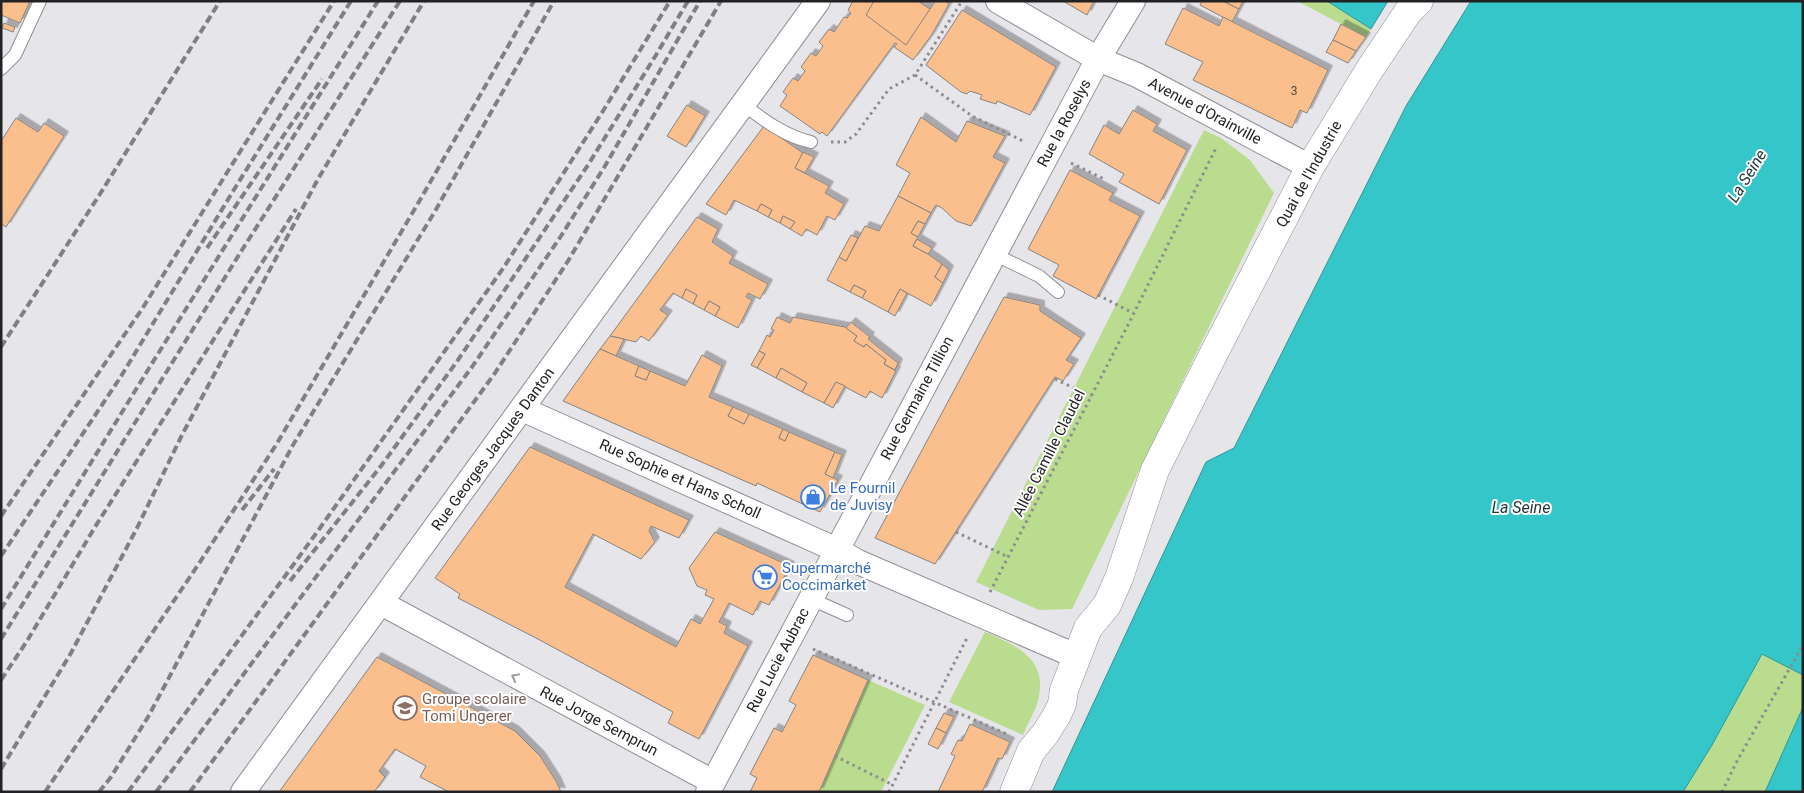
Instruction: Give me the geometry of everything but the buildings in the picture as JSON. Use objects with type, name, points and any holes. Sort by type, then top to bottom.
[{"type":"main road","name":"Quai de l'Industrie","points":[[1014,792],[1031,751],[1046,734],[1057,715],[1062,704],[1064,690],[1088,628],[1107,605],[1119,578],[1155,470],[1213,355],[1310,167],[1370,69],[1408,12],[1419,1]]},
{"type":"street","name":"Rue Georges Jacques Danton","points":[[243,792],[818,1]]},
{"type":"street","name":"Avenue d'Orainville","points":[[998,1],[1098,59],[1137,75],[1310,167]]},
{"type":"street","name":"Rue la Roselys","points":[[996,250],[1098,59],[1133,1]]},
{"type":"street","name":"Rue Germaine Tillion","points":[[837,550],[996,250]]},
{"type":"street","name":"Rue Sophie et Hans Scholl","points":[[522,409],[837,550]]},
{"type":"street","name":"Rue Lucie Aubrac","points":[[710,787],[837,550]]},
{"type":"street","points":[[837,550],[858,562],[1078,657]]},
{"type":"street","name":"Rue Jorge Semprun","points":[[381,603],[710,787]]},
{"type":"lane","points":[[1,69],[15,55],[40,1]]},
{"type":"lane","points":[[744,105],[784,134],[811,142]]},
{"type":"lane","points":[[996,250],[1039,276],[1058,292]]},
{"type":"lane","points":[[811,598],[847,615]]},
{"type":"path","points":[[828,141],[836,143],[845,142],[856,134],[890,89],[916,75],[962,1]]},
{"type":"path","points":[[916,75],[972,116],[1064,162],[1074,162],[1104,179]]},
{"type":"path","name":"Allée Camille Claudel","points":[[889,792],[1229,124]]},
{"type":"path","points":[[1098,296],[1134,313]]},
{"type":"path","points":[[1055,378],[1091,396]]},
{"type":"path","points":[[956,532],[1008,558]]},
{"type":"path","points":[[790,638],[1016,738]]},
{"type":"path","points":[[1722,792],[1737,760],[1803,645]]},
{"type":"path","points":[[834,756],[893,785]]},
{"type":"green space","points":[[1297,1],[1327,1],[1371,29],[1366,37]]},
{"type":"green space","points":[[1204,130],[1221,138],[1250,160],[1274,193],[1072,609],[1039,610],[976,582]]},
{"type":"green space","points":[[1803,593],[1803,792],[1683,792],[1712,745],[1762,654]]},
{"type":"green space","points":[[985,632],[1026,654],[1038,671],[1040,683],[1038,701],[1023,735],[949,702]]},
{"type":"green space","points":[[868,680],[925,705],[881,792],[819,792]]},
{"type":"water","points":[[1327,1],[1388,1],[1371,29]]},
{"type":"water","name":"La Seine","points":[[1471,1],[1803,1],[1803,675],[1762,654],[1712,745],[1683,792],[1052,792],[1206,462],[1234,448],[1406,106]]},
{"type":"water","points":[[1803,707],[1803,792],[1765,792]]},
{"type":"railway","points":[[1,347],[100,194],[220,1]]},
{"type":"railway","points":[[1,516],[142,309],[334,1]]},
{"type":"railway","points":[[1,556],[120,378],[351,1]]},
{"type":"railway","points":[[1,609],[378,1]]},
{"type":"railway","points":[[1,639],[242,250],[400,1]]},
{"type":"railway","points":[[1,769],[71,653],[137,528],[182,435],[318,179],[424,1]]},
{"type":"railway","points":[[45,792],[198,565],[276,445],[534,1]]},
{"type":"railway","points":[[99,792],[111,777],[148,717],[293,445],[434,213],[554,1]]},
{"type":"railway","points":[[128,792],[320,528],[504,267],[670,1]]},
{"type":"railway","points":[[290,581],[381,466],[458,360],[588,165],[688,1]]},
{"type":"railway","points":[[156,792],[472,367],[561,236],[605,166],[700,1]]},
{"type":"railway","points":[[190,792],[495,373],[568,261],[721,1]]},
{"type":"railway","points":[[207,248],[322,79]]},
{"type":"railway","points":[[1,680],[27,641],[95,527],[296,209]]},
{"type":"railway","points":[[242,510],[274,469]]},
{"type":"place","name":"Le Fournil de Juvisy","points":[[813,497]]},
{"type":"place","name":"Supermarché Coccimarket","points":[[765,577]]},
{"type":"place","name":"Groupe scolaire Tomi Ungerer","points":[[405,708]]}]
